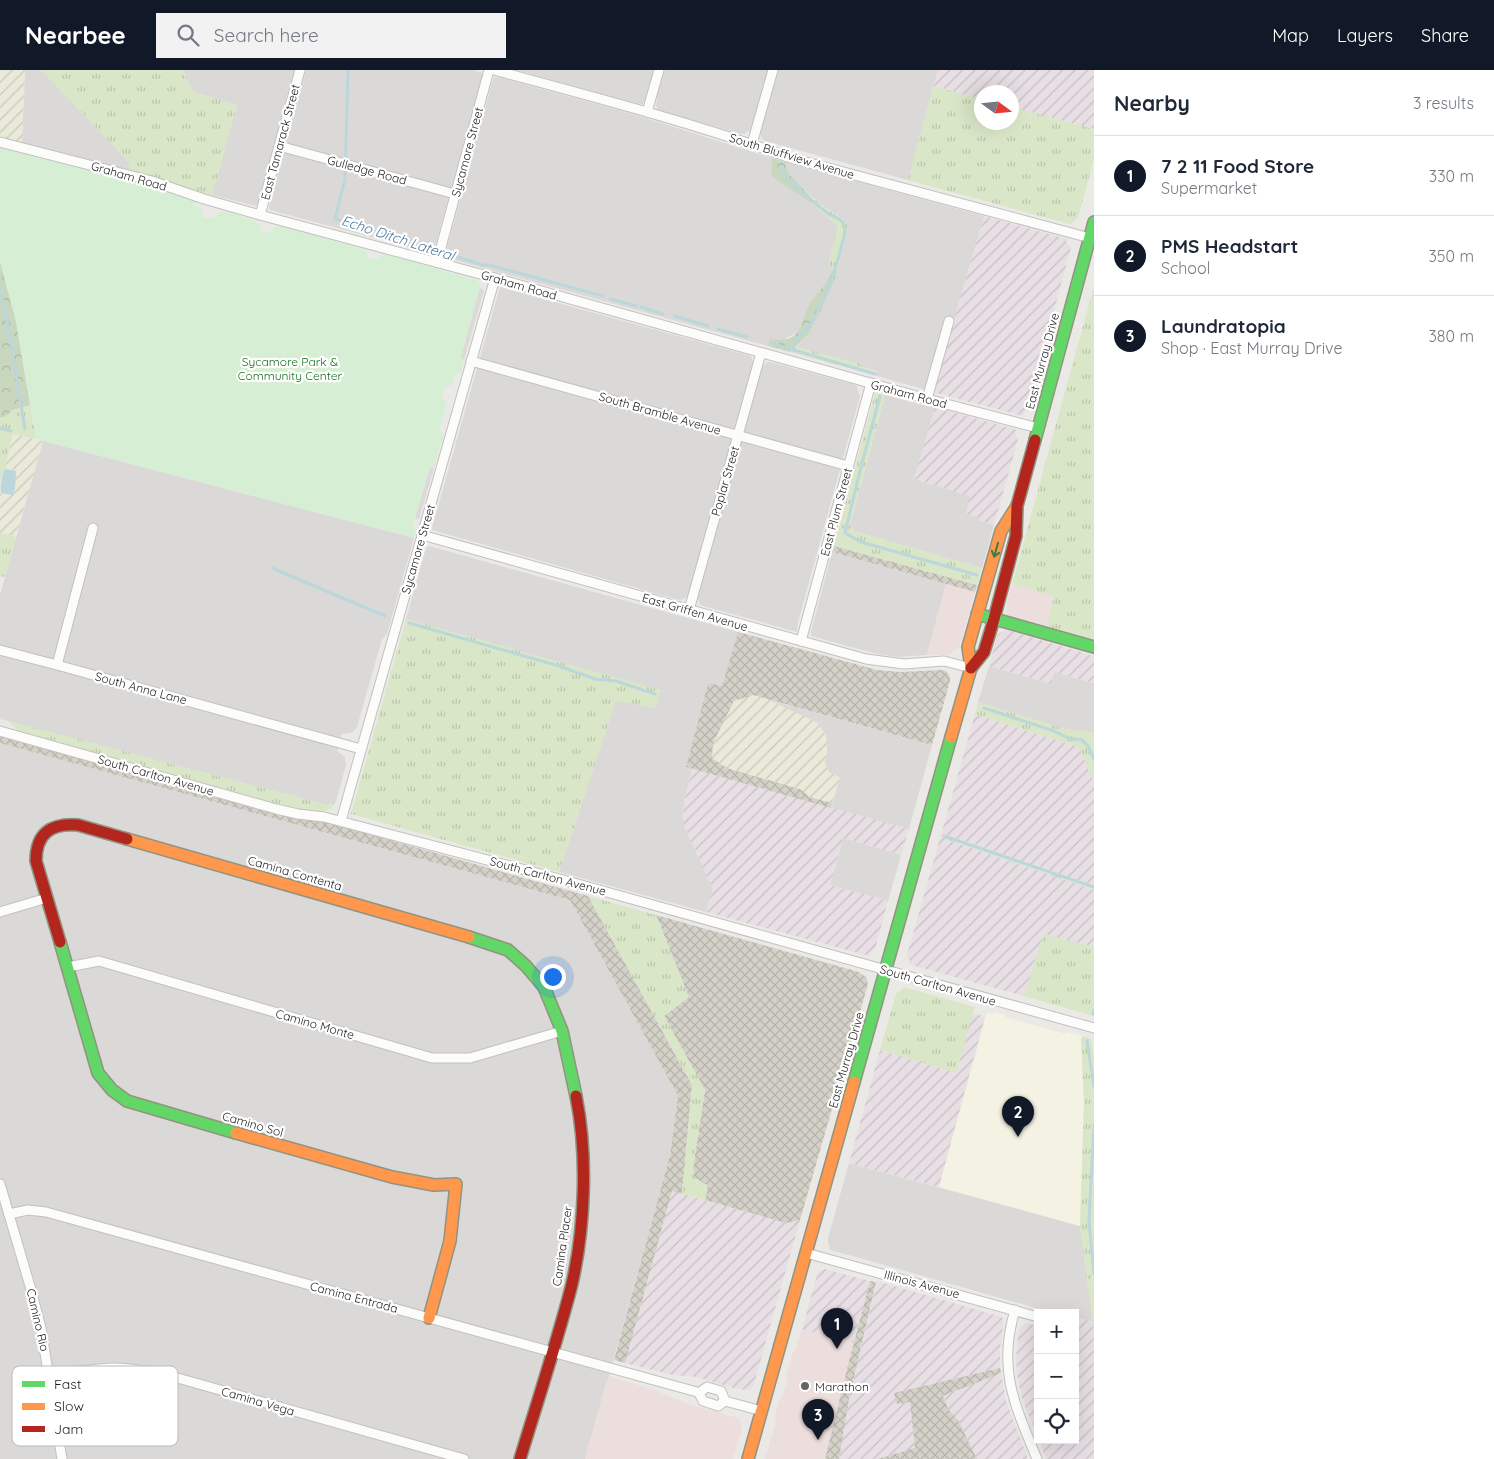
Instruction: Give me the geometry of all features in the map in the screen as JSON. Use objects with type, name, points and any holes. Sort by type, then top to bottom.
[{"type":"main road","name":"East Murray Drive","points":[[748,1459],[971,668],[984,652],[994,619],[1016,536],[1017,506],[1094,222]]},
{"type":"main road","name":"East Murray Drive","points":[[971,668],[968,647],[977,614],[1001,531],[1017,506]]},
{"type":"main road","points":[[977,614],[1094,647]]},
{"type":"main road","name":"Camina Contenta","points":[[47,898],[36,861],[37,846],[43,834],[55,827],[66,824],[78,825],[486,942],[508,950],[526,966],[544,987],[562,1032]]},
{"type":"main road","name":"Camino Sol","points":[[47,898],[98,1073],[112,1090],[126,1101],[392,1177],[434,1185],[456,1184],[450,1241],[429,1318]]},
{"type":"main road","name":"Camina Placer","points":[[520,1459],[571,1287],[581,1229],[584,1172],[580,1116],[562,1032]]},
{"type":"street","name":"East Tamarack Street","points":[[260,215],[300,70]]},
{"type":"street","name":"Sycamore Street","points":[[437,262],[489,70]]},
{"type":"street","name":"South Bluffview Avenue","points":[[494,70],[647,112],[791,158],[1090,238]]},
{"type":"street","points":[[647,112],[658,70]]},
{"type":"street","points":[[752,144],[772,70]]},
{"type":"street","name":"Graham Road","points":[[0,142],[152,181],[204,199],[260,215],[1038,428]]},
{"type":"street","name":"Gulledge Road","points":[[279,146],[456,194]]},
{"type":"street","name":"Sycamore Street","points":[[341,821],[495,278]]},
{"type":"street","points":[[927,399],[949,321]]},
{"type":"street","name":"Poplar Street","points":[[689,610],[761,353]]},
{"type":"street","name":"South Bramble Avenue","points":[[471,361],[848,466]]},
{"type":"street","name":"East Plum Street","points":[[801,641],[871,383]]},
{"type":"street","points":[[58,665],[93,528]]},
{"type":"street","name":"East Griffen Avenue","points":[[422,535],[866,659],[904,664],[944,661],[971,668]]},
{"type":"street","name":"South Anna Lane","points":[[0,650],[361,749]]},
{"type":"street","name":"South Carlton Avenue","points":[[0,731],[276,809],[341,821],[578,884],[1094,1028]]},
{"type":"street","points":[[0,912],[47,898]]},
{"type":"street","name":"Camino Monte","points":[[68,968],[99,962],[432,1058],[470,1058],[562,1032]]},
{"type":"street","name":"Camino Rio","points":[[0,1184],[37,1310],[47,1366]]},
{"type":"street","name":"Camina Entrada","points":[[9,1214],[28,1210],[46,1212],[699,1393]]},
{"type":"street","name":"Illinois Avenue","points":[[806,1252],[1034,1316]]},
{"type":"street","points":[[1015,1310],[1007,1350],[1007,1369],[1010,1389],[1037,1459]]},
{"type":"street","name":"Camina Vega","points":[[178,1378],[464,1459]]},
{"type":"street","name":"Camina Entrada","points":[[699,1393],[707,1387],[722,1391],[725,1401]]},
{"type":"street","name":"Camina Entrada","points":[[699,1393],[703,1402],[718,1406],[725,1401]]},
{"type":"street","name":"Camina Entrada","points":[[725,1401],[762,1411]]},
{"type":"street","name":"Camino Rio","points":[[60,1446],[62,1459]]},
{"type":"shaded area","points":[[25,70],[41,70],[129,162],[129,172],[22,143]]},
{"type":"shaded area","points":[[183,70],[294,70],[256,206],[212,195],[237,105],[193,92]]},
{"type":"shaded area","points":[[306,70],[474,70],[482,73],[433,253],[270,210],[269,207]]},
{"type":"shaded area","points":[[517,70],[938,70],[908,180],[765,141],[761,135],[748,131],[741,134],[658,110],[656,106],[657,99],[646,96],[643,104],[638,104]]},
{"type":"shaded area","points":[[938,70],[1094,70],[1094,129],[1019,109],[1019,85],[974,85],[974,97],[933,86]]},
{"type":"shaded area","points":[[498,77],[636,115],[772,158],[771,175],[811,202],[838,226],[829,263],[833,269],[830,279],[799,331],[781,341],[770,339],[768,346],[447,258],[445,255],[492,83],[494,78]]},
{"type":"shaded area","points":[[785,162],[984,216],[933,392],[874,375],[876,371],[857,364],[797,347],[808,335],[836,276],[844,220],[819,203],[794,180],[789,174]]},
{"type":"shaded area","points":[[984,216],[1067,239],[1066,241],[1071,248],[1027,410],[1023,416],[933,392]]},
{"type":"shaded area","points":[[500,287],[751,356],[753,362],[764,365],[770,362],[856,385],[860,396],[797,626],[797,632],[700,605],[698,600],[686,596],[684,599],[679,600],[432,530]]},
{"type":"shaded area","points":[[480,288],[484,290],[464,360],[461,357]]},
{"type":"shaded area","points":[[885,395],[935,408],[914,479],[971,496],[980,517],[979,520],[994,525],[982,568],[854,531],[850,526]]},
{"type":"shaded area","points":[[935,408],[1017,430],[1015,432],[1018,440],[994,525],[979,520],[979,517],[966,514],[970,496],[914,479]]},
{"type":"shaded area","points":[[43,441],[414,538],[387,634],[382,639],[357,727],[351,733],[341,734],[337,751],[345,757],[346,765],[336,801],[327,805],[0,719],[0,595]]},
{"type":"shaded area","points":[[430,468],[434,468],[419,519],[415,518]]},
{"type":"shaded area","points":[[429,546],[738,632],[722,687],[708,683],[686,767],[692,769],[684,803],[683,824],[713,889],[706,912],[559,872],[616,700],[656,708],[406,619],[426,548]]},
{"type":"shaded area","points":[[834,546],[977,585],[975,592],[832,552]]},
{"type":"shaded area","points":[[832,552],[946,584],[927,655],[899,657],[877,654],[811,636]]},
{"type":"shaded area","points":[[946,584],[975,592],[959,648],[952,651],[952,654],[927,655]]},
{"type":"shaded area","points":[[1012,584],[1054,597],[1046,627],[1011,617],[1005,612],[1007,611],[1006,605]]},
{"type":"shaded area","points":[[1007,630],[1094,656],[1094,683],[1054,672],[1051,684],[989,666],[997,635]]},
{"type":"shaded area","points":[[738,632],[877,670],[901,672],[946,671],[950,681],[932,745],[753,695],[727,768],[800,789],[810,797],[832,803],[831,808],[686,767],[708,683],[722,686]]},
{"type":"shaded area","points":[[989,666],[1051,684],[1054,672],[1094,683],[1094,733],[1064,729],[978,702]]},
{"type":"shaded area","points":[[769,700],[932,745],[909,829],[831,808],[840,778],[829,772],[825,764],[827,747]]},
{"type":"shaded area","points":[[975,714],[1079,747],[1094,783],[1094,886],[947,836],[951,841],[1094,890],[1094,947],[1043,934],[1023,996],[908,964],[910,962],[907,955]]},
{"type":"shaded area","points":[[0,735],[322,821],[588,896],[692,1085],[682,1194],[672,1191],[625,1363],[614,1360],[670,1155],[678,1096],[570,900],[0,743]]},
{"type":"shaded area","points":[[0,743],[570,900],[678,1096],[670,1155],[585,1459],[0,1459]]},
{"type":"shaded area","points":[[692,769],[909,829],[901,855],[843,838],[830,885],[888,901],[876,946],[869,956],[706,912],[713,889],[683,824],[684,803]]},
{"type":"shaded area","points":[[843,838],[901,855],[888,901],[830,885]]},
{"type":"shaded area","points":[[656,915],[859,972],[866,977],[868,984],[800,1220],[786,1223],[705,1200],[708,1186],[694,1177],[693,1168],[705,1090],[664,1016],[689,997]]},
{"type":"shaded area","points":[[987,1012],[1005,1015],[1005,1017],[1066,1034],[1067,1032],[1083,1036],[1081,1039],[1084,1102],[1080,1226],[939,1187]]},
{"type":"shaded area","points":[[973,1013],[985,1017],[939,1187],[849,1163],[880,1050],[956,1073]]},
{"type":"shaded area","points":[[849,1163],[1080,1226],[1093,1322],[1079,1318],[1079,1309],[1039,1309],[831,1250],[828,1238]]},
{"type":"shaded area","points":[[672,1191],[786,1223],[800,1220],[754,1384],[749,1390],[737,1389],[696,1377],[673,1375],[625,1363]]},
{"type":"shaded area","points":[[824,1269],[870,1281],[853,1343],[802,1329],[817,1275],[819,1271]]},
{"type":"shaded area","points":[[870,1281],[876,1282],[849,1399],[839,1459],[825,1459],[848,1365]]},
{"type":"shaded area","points":[[877,1281],[1002,1317],[1004,1321],[1000,1348],[1000,1368],[894,1393],[910,1402],[915,1449],[878,1459],[839,1459],[849,1399]]},
{"type":"shaded area","points":[[1079,1318],[1093,1322],[1094,1459],[1046,1459],[1040,1444],[1079,1444]]},
{"type":"shaded area","points":[[1026,1323],[1034,1325],[1034,1428],[1022,1399],[1017,1375],[1016,1358],[1020,1327]]},
{"type":"shaded area","points":[[802,1329],[853,1343],[825,1459],[765,1459],[777,1418],[774,1419],[788,1378],[786,1376]]},
{"type":"shaded area","points":[[1000,1368],[1001,1373],[943,1396],[948,1409],[958,1420],[977,1459],[878,1459],[915,1448],[910,1402],[897,1404],[894,1393]]},
{"type":"shaded area","points":[[1001,1373],[1006,1401],[1028,1459],[977,1459],[958,1420],[948,1409],[943,1396]]},
{"type":"shaded area","points":[[609,1376],[657,1391],[688,1404],[738,1418],[742,1428],[733,1459],[585,1459]]},
{"type":"green space","points":[[0,70],[25,70],[22,143],[0,138]]},
{"type":"green space","points":[[41,70],[183,70],[193,92],[237,105],[212,195],[129,172],[129,162]]},
{"type":"green space","points":[[933,86],[974,97],[974,130],[1019,130],[1019,109],[1094,129],[1094,160],[1078,218],[1072,224],[908,180]]},
{"type":"green space","name":"Sycamore Park & Community Center","points":[[0,145],[148,182],[196,199],[195,205],[202,210],[203,217],[212,219],[221,212],[228,211],[254,220],[259,225],[260,231],[269,233],[275,227],[282,226],[363,249],[366,251],[368,258],[376,260],[380,256],[388,255],[477,280],[480,288],[461,357],[464,360],[461,372],[456,374],[452,385],[444,387],[441,396],[447,402],[439,431],[444,434],[434,468],[429,469],[412,528],[416,532],[414,538],[36,439],[16,321],[0,261]]},
{"type":"green space","points":[[772,158],[785,162],[789,174],[815,201],[810,202],[771,175]]},
{"type":"green space","points":[[815,200],[847,223],[847,233],[837,272],[829,263],[838,226],[811,202]]},
{"type":"green space","points":[[0,261],[16,321],[30,405],[13,410],[5,417],[0,417]]},
{"type":"green space","points":[[833,269],[837,271],[836,276],[808,335],[790,352],[768,346],[770,339],[781,340],[795,335],[811,302],[826,283]]},
{"type":"green space","points":[[1094,286],[1094,641],[1046,627],[1054,597],[1012,584]]},
{"type":"green space","points":[[797,347],[857,363],[876,372],[874,375],[790,352]]},
{"type":"green space","points":[[875,393],[885,395],[850,526],[854,531],[982,568],[977,585],[834,546]]},
{"type":"green space","points":[[30,405],[36,439],[13,434],[6,469],[0,482],[0,417],[5,417],[13,410]]},
{"type":"green space","points":[[13,434],[43,441],[16,537],[0,533],[0,494],[10,494],[15,470],[6,469]]},
{"type":"green space","points":[[0,533],[16,537],[5,577],[0,576]]},
{"type":"green space","points":[[406,619],[661,690],[656,708],[616,701],[559,872],[351,814]]},
{"type":"green space","points":[[753,695],[769,700],[818,723],[826,736],[825,764],[829,772],[840,778],[832,803],[810,797],[800,789],[727,768],[712,758],[713,743],[734,701]]},
{"type":"green space","points":[[978,702],[1064,729],[1094,733],[1094,783],[1079,747],[975,714]]},
{"type":"green space","points":[[9,721],[327,805],[336,801],[329,810],[317,812],[292,808],[17,730]]},
{"type":"green space","points":[[947,836],[1094,886],[1094,890],[951,841],[946,838]]},
{"type":"green space","points":[[588,896],[656,915],[689,997],[664,1016],[705,1090],[693,1168],[694,1177],[708,1186],[705,1200],[682,1194],[692,1085]]},
{"type":"green space","points":[[1043,934],[1094,947],[1094,1016],[1023,996]]},
{"type":"green space","points":[[902,988],[975,1007],[956,1073],[880,1050],[896,994]]},
{"type":"green space","points":[[1083,1036],[1091,1039],[1094,1056],[1094,1332],[1080,1226],[1084,1102],[1081,1039]]},
{"type":"water","points":[[6,469],[16,471],[15,489],[12,495],[1,493],[2,478]]},
{"type":"waterway","name":"Echo Ditch Lateral","points":[[348,70],[345,179],[335,219],[483,265],[489,265],[603,296]]},
{"type":"waterway","points":[[779,167],[788,179],[810,199],[829,214],[842,221],[845,229],[826,294],[812,322],[800,335],[794,350]]},
{"type":"waterway","points":[[0,291],[6,314],[25,429]]},
{"type":"waterway","name":"Echo Ditch Lateral","points":[[611,299],[636,306]]},
{"type":"waterway","name":"Echo Ditch Lateral","points":[[641,307],[663,314]]},
{"type":"waterway","name":"Echo Ditch Lateral","points":[[674,316],[708,326]]},
{"type":"waterway","name":"Echo Ditch Lateral","points":[[718,329],[747,337]]},
{"type":"waterway","name":"Echo Ditch Lateral","points":[[770,343],[875,374]]},
{"type":"waterway","name":"Echo Ditch Lateral","points":[[880,396],[845,533],[861,542],[977,575]]},
{"type":"waterway","points":[[0,428],[11,431]]},
{"type":"waterway","points":[[272,568],[385,616]]},
{"type":"waterway","points":[[409,623],[559,666],[595,679],[616,681],[655,694]]},
{"type":"waterway","points":[[984,708],[1054,731],[1068,738],[1082,740],[1088,746],[1094,759]]},
{"type":"waterway","points":[[944,836],[1094,887]]},
{"type":"waterway","points":[[1093,1014],[1094,1010]]},
{"type":"waterway","points":[[1087,1041],[1094,1086]]},
{"type":"waterway","points":[[1094,1125],[1089,1221],[1094,1274]]},
{"type":"traffic: fast","points":[[1035,440],[1094,222]]},
{"type":"traffic: fast","points":[[977,614],[1094,647]]},
{"type":"traffic: fast","points":[[854,1082],[951,737]]},
{"type":"traffic: fast","points":[[469,937],[508,950],[526,966],[544,987],[562,1031],[576,1096]]},
{"type":"traffic: fast","points":[[60,942],[98,1073],[112,1090],[127,1101],[236,1133]]},
{"type":"traffic: slow","points":[[951,737],[971,668],[968,647],[1001,531],[1017,506]]},
{"type":"traffic: slow","points":[[127,839],[469,937]]},
{"type":"traffic: slow","points":[[748,1459],[854,1082]]},
{"type":"traffic: slow","points":[[236,1133],[392,1177],[434,1185],[456,1184],[450,1241],[429,1318]]},
{"type":"traffic: jam","points":[[971,668],[984,652],[994,619],[1016,536],[1017,506],[1035,440]]},
{"type":"traffic: jam","points":[[60,942],[36,861],[42,837],[53,828],[78,825],[127,839]]},
{"type":"traffic: jam","points":[[520,1459],[559,1331],[576,1266],[583,1192],[582,1143],[576,1096]]},
{"type":"place","name":"PMS Headstart","points":[[1018,1137]]},
{"type":"place","name":"7 2 11 Food Store","points":[[837,1349]]},
{"type":"place","name":"Marathon","points":[[805,1386]]},
{"type":"place","name":"Laundratopia","points":[[818,1440]]}]
